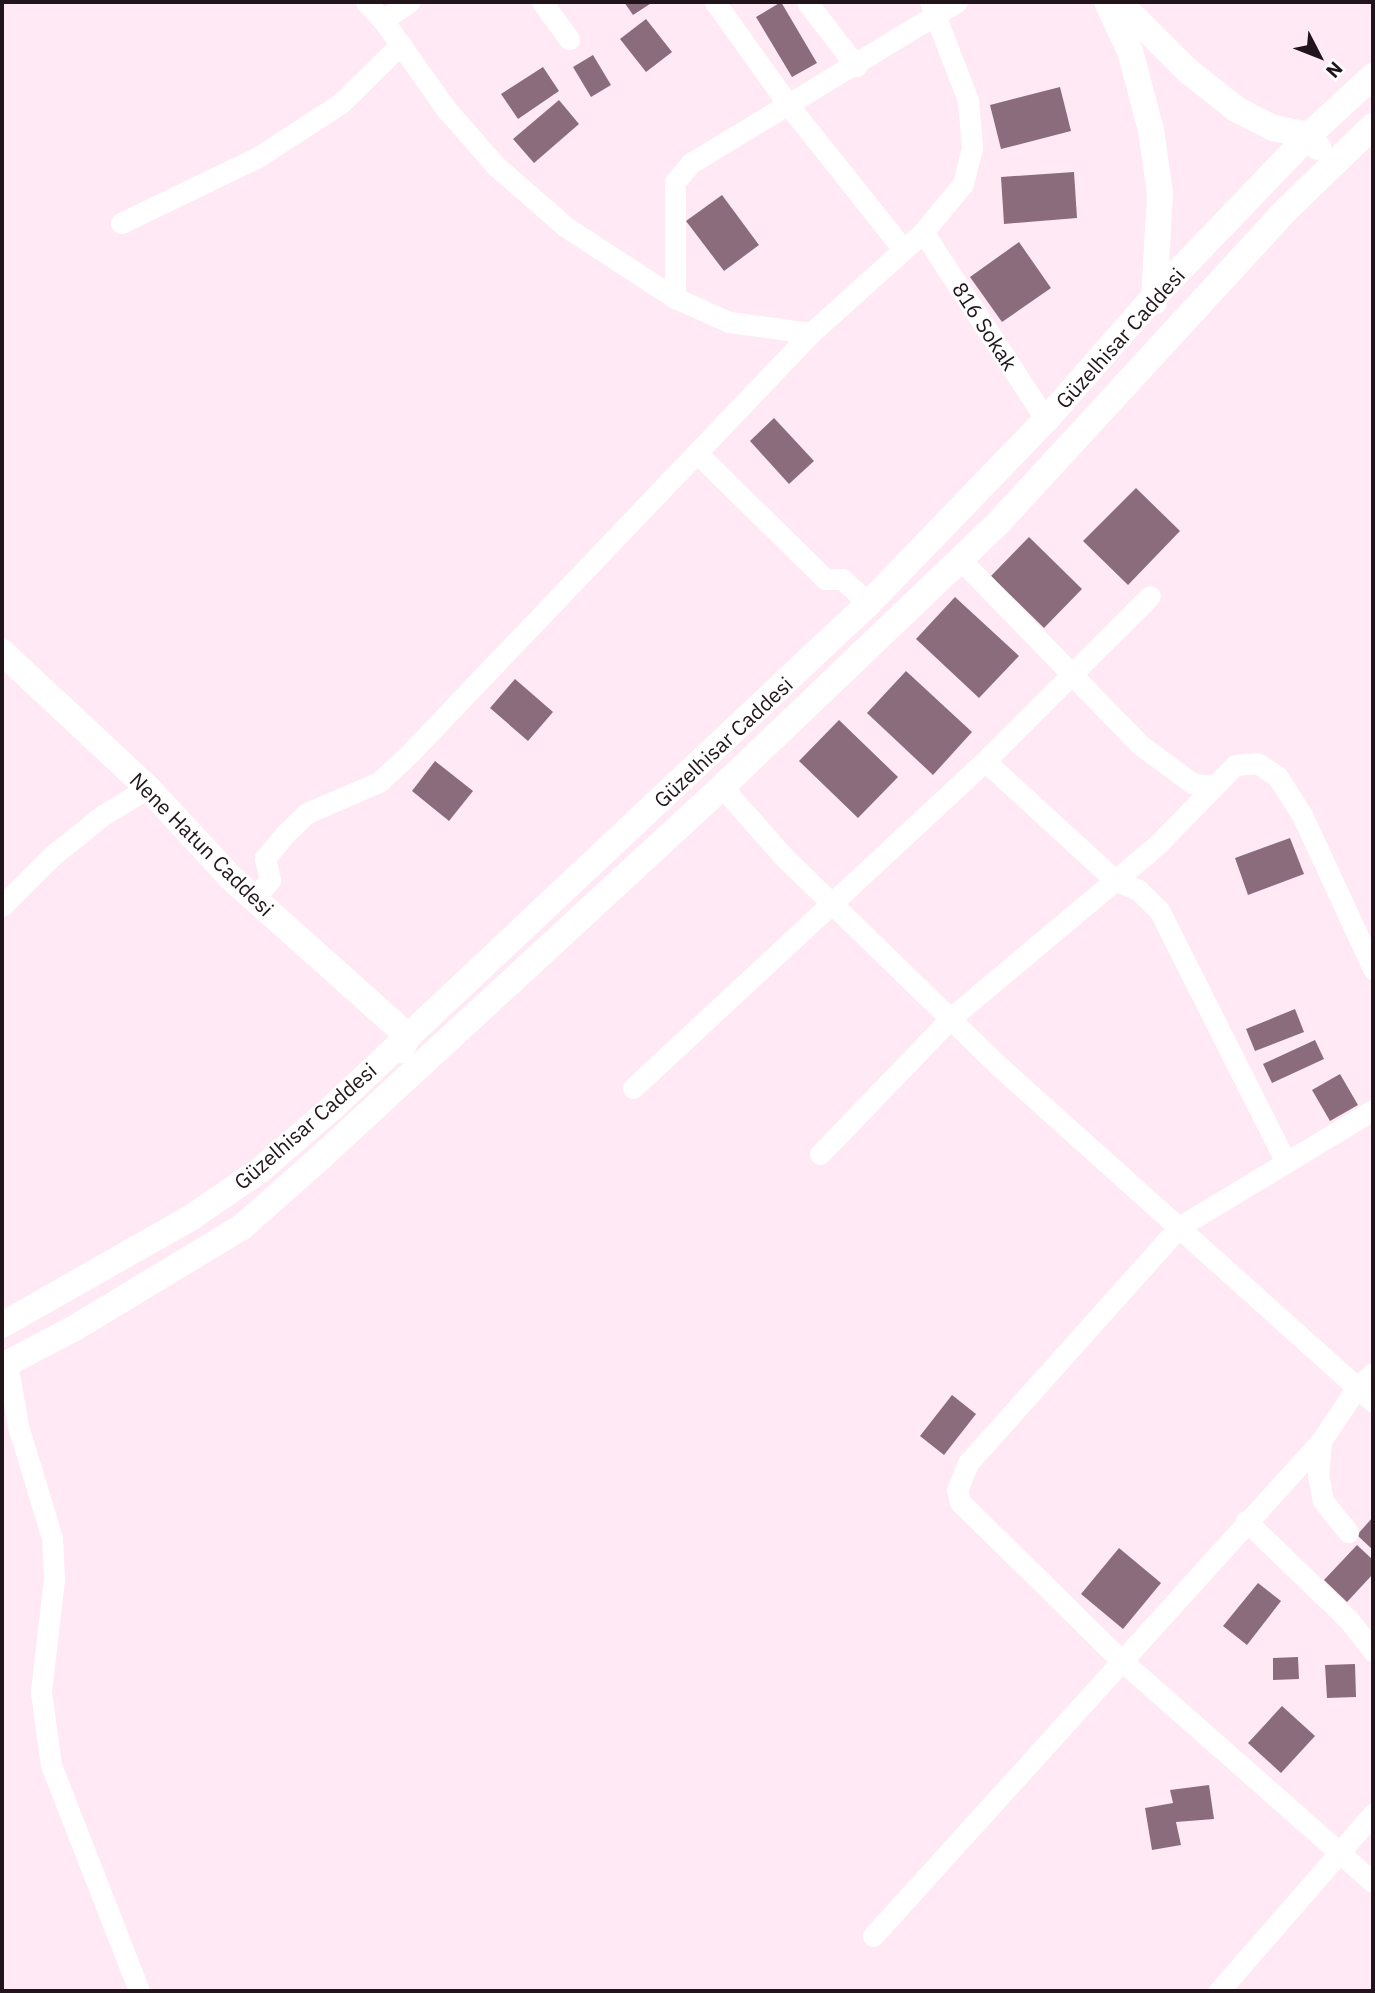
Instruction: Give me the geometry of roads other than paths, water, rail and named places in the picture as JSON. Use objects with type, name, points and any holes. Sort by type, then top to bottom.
[{"type":"street","points":[[366,2],[401,44],[446,110],[497,167],[566,227],[674,298],[729,322],[811,333]]},
{"type":"street","points":[[383,20],[410,2]]},
{"type":"street","points":[[542,2],[569,39]]},
{"type":"street","points":[[715,2],[790,107],[902,248]]},
{"type":"street","points":[[807,2],[856,66]]},
{"type":"street","points":[[674,298],[676,182],[691,163],[856,66],[934,8],[957,2]]},
{"type":"street","points":[[1107,2],[1130,51],[1153,143],[1160,193],[1152,299],[1169,336]]},
{"type":"street","points":[[1119,2],[1187,70],[1236,109],[1273,128],[1309,135],[1333,164]]},
{"type":"street","points":[[254,898],[270,880],[265,858],[285,834],[307,813],[379,782],[811,333],[902,248],[923,232],[963,184],[972,148],[968,100],[934,8]]},
{"type":"street","points":[[121,223],[269,150],[341,103],[401,44]]},
{"type":"street","name":"Güzelhisar Caddesi","points":[[2,1325],[192,1217],[259,1171],[869,603],[1046,420],[1152,299],[1309,135],[1373,76]]},
{"type":"street","name":"Güzelhisar Caddesi","points":[[4,1365],[242,1227],[722,787],[960,559],[1333,164],[1373,126]]},
{"type":"street","name":"816 Sokak","points":[[923,232],[1046,420]]},
{"type":"street","points":[[697,453],[825,579],[842,579],[869,603]]},
{"type":"street","points":[[960,559],[1071,674],[1166,766],[1192,783],[1212,786]]},
{"type":"street","points":[[633,1088],[985,761],[1150,596]]},
{"type":"street","name":"Nene Hatun Caddesi","points":[[2,652],[148,788],[254,898],[408,1035]]},
{"type":"street","points":[[985,761],[1115,880],[1138,890],[1159,910],[1286,1163]]},
{"type":"street","points":[[820,1154],[951,1017],[1158,844],[1235,765],[1257,763],[1277,776],[1302,815],[1373,969]]},
{"type":"street","points":[[722,787],[832,903],[1001,1068],[1305,1344],[1366,1380],[1373,1402]]},
{"type":"street","points":[[2,906],[51,856],[103,815],[148,788]]},
{"type":"street","points":[[373,1108],[408,1035]]},
{"type":"street","points":[[1373,1110],[1179,1227],[968,1463],[957,1490],[960,1502],[1121,1660],[1341,1850],[1373,1882]]},
{"type":"street","points":[[4,1365],[18,1426],[52,1538],[54,1579],[41,1692],[51,1765],[139,1991]]},
{"type":"street","points":[[873,1936],[1321,1441],[1366,1380]]},
{"type":"street","points":[[1321,1441],[1318,1475],[1323,1501],[1348,1532]]},
{"type":"street","points":[[1246,1521],[1348,1619],[1373,1651]]},
{"type":"street","points":[[1219,1991],[1373,1814]]}]
